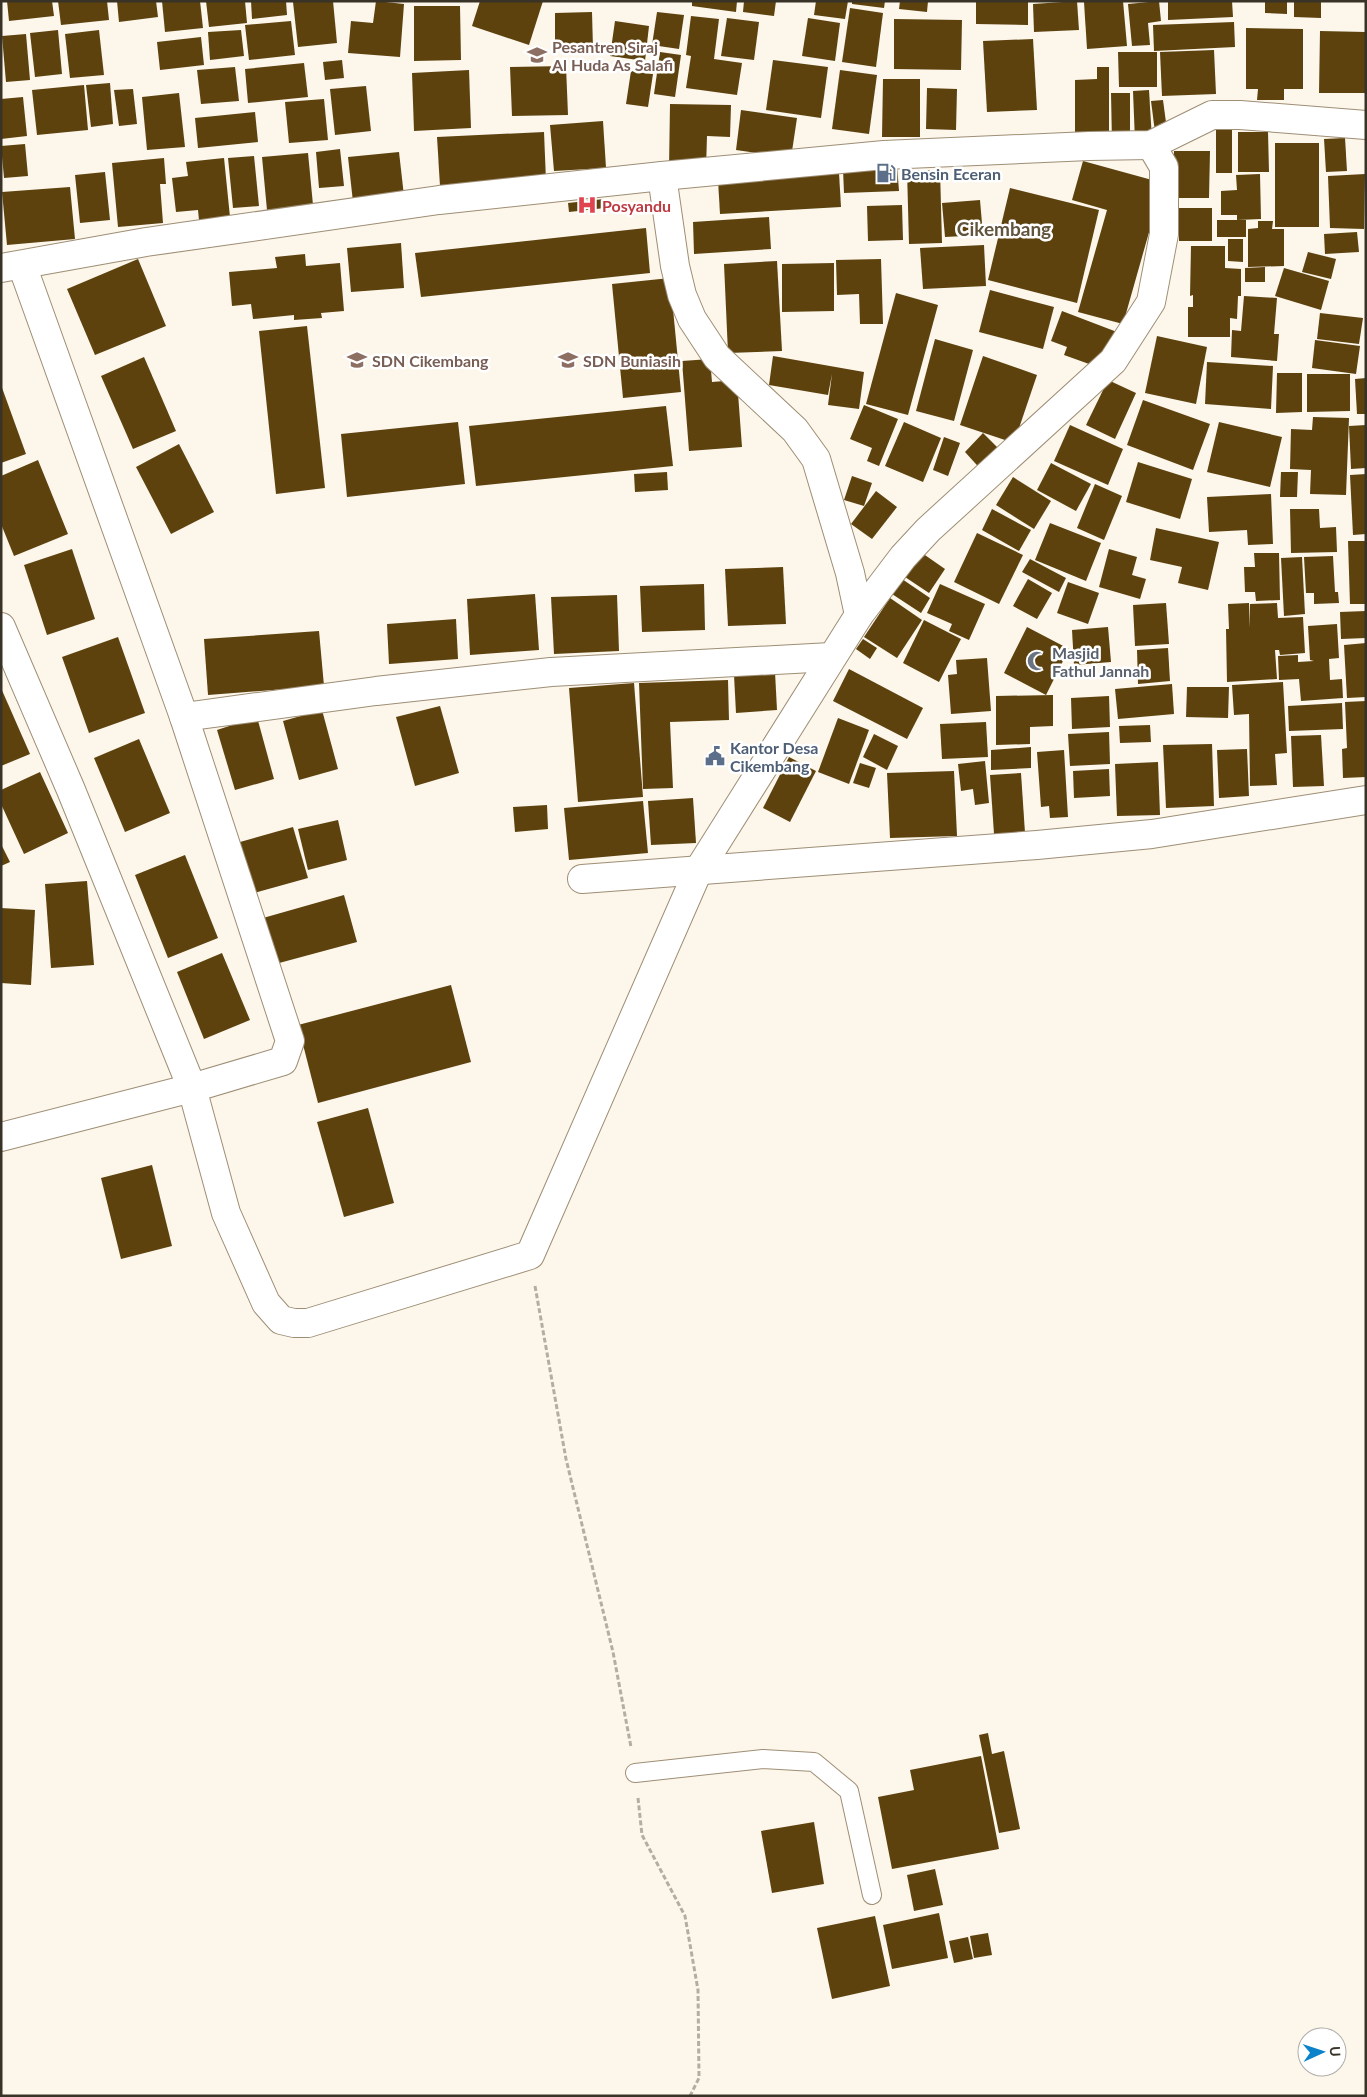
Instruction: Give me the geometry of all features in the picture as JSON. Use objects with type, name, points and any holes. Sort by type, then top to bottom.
[{"type":"street","points":[[1,1137],[192,1088],[283,1061],[290,1040],[184,717],[12,266],[146,242],[439,200],[662,176],[894,154],[1151,145],[1212,115],[1240,115],[1366,125]]},
{"type":"street","points":[[1,627],[71,790],[192,1088],[226,1213],[266,1303],[281,1320],[308,1323],[530,1254],[564,1181],[698,870],[831,657],[859,615],[903,557],[928,530],[1112,361],[1151,302],[1164,234],[1164,167],[1151,145]]},
{"type":"street","points":[[662,176],[675,266],[682,295],[692,319],[717,356],[795,430],[816,459],[850,573],[859,615]]},
{"type":"street","points":[[184,717],[376,691],[551,672],[831,657]]},
{"type":"street","points":[[582,879],[1037,846],[1152,834],[1366,800]]},
{"type":"lane","points":[[636,1773],[763,1759],[814,1762],[849,1791],[872,1895]]},
{"type":"path","points":[[530,1254],[566,1459],[613,1652],[636,1773],[642,1835],[685,1916],[698,1990],[699,2078],[690,2096]]},
{"type":"building","points":[[7,1],[52,1],[54,16],[9,21]]},
{"type":"building","points":[[58,1],[107,1],[109,20],[61,25]]},
{"type":"building","points":[[117,1],[156,1],[158,17],[119,22]]},
{"type":"building","points":[[162,1],[200,1],[203,28],[165,32]]},
{"type":"building","points":[[206,1],[245,1],[247,23],[209,27]]},
{"type":"building","points":[[251,1],[286,1],[287,15],[252,19]]},
{"type":"building","points":[[333,1],[337,43],[298,47],[293,2]]},
{"type":"building","points":[[376,1],[404,4],[400,57],[348,53],[351,21],[373,23]]},
{"type":"building","points":[[480,1],[543,1],[529,45],[472,26]]},
{"type":"building","points":[[692,1],[737,1],[736,12],[692,6]]},
{"type":"building","points":[[744,1],[776,1],[774,16],[743,12]]},
{"type":"building","points":[[816,1],[848,1],[845,19],[814,15]]},
{"type":"building","points":[[852,1],[885,1],[884,8],[852,4]]},
{"type":"building","points":[[900,1],[928,1],[927,12],[899,9]]},
{"type":"building","points":[[976,1],[1028,1],[1028,25],[976,24]]},
{"type":"building","points":[[1077,1],[1079,30],[1034,32],[1033,4]]},
{"type":"building","points":[[1123,1],[1127,46],[1087,49],[1084,2]]},
{"type":"building","points":[[1159,1],[1161,21],[1148,23],[1150,45],[1132,46],[1128,4]]},
{"type":"building","points":[[1168,1],[1232,1],[1233,17],[1168,20]]},
{"type":"building","points":[[1265,1],[1287,1],[1287,14],[1265,13]]},
{"type":"building","points":[[1294,1],[1321,1],[1321,18],[1294,17]]},
{"type":"building","points":[[414,6],[460,6],[461,60],[414,61]]},
{"type":"building","points":[[850,8],[883,13],[876,67],[842,62]]},
{"type":"building","points":[[592,12],[593,49],[555,50],[555,13]]},
{"type":"building","points":[[657,12],[684,15],[679,49],[652,45]]},
{"type":"building","points":[[691,16],[719,19],[714,59],[742,63],[737,95],[686,88],[691,56],[686,55]]},
{"type":"building","points":[[727,18],[759,22],[754,60],[721,56]]},
{"type":"building","points":[[808,18],[840,23],[835,61],[802,56]]},
{"type":"building","points":[[894,19],[962,20],[961,70],[894,69]]},
{"type":"building","points":[[291,21],[295,55],[249,60],[245,25]]},
{"type":"building","points":[[615,21],[649,26],[645,61],[610,56]]},
{"type":"building","points":[[1234,22],[1235,47],[1154,51],[1153,25]]},
{"type":"building","points":[[1246,28],[1303,29],[1303,89],[1284,89],[1284,100],[1257,100],[1258,89],[1246,89]]},
{"type":"building","points":[[58,30],[62,74],[35,77],[30,33]]},
{"type":"building","points":[[99,30],[104,75],[70,78],[65,34]]},
{"type":"building","points":[[241,30],[244,56],[210,60],[208,32]]},
{"type":"building","points":[[1320,31],[1366,32],[1366,93],[1319,93]]},
{"type":"building","points":[[26,34],[30,80],[6,82],[2,36]]},
{"type":"building","points":[[201,37],[204,65],[160,70],[157,42]]},
{"type":"building","points":[[1033,39],[1037,110],[987,112],[983,41]]},
{"type":"building","points":[[1214,50],[1216,94],[1162,96],[1160,52]]},
{"type":"building","points":[[660,52],[681,55],[675,97],[654,94]]},
{"type":"building","points":[[1118,52],[1157,52],[1157,87],[1119,87]]},
{"type":"building","points":[[342,60],[344,78],[325,80],[323,62]]},
{"type":"building","points":[[773,60],[828,67],[821,118],[766,110]]},
{"type":"building","points":[[304,63],[308,97],[248,103],[245,69]]},
{"type":"building","points":[[566,66],[568,115],[512,116],[510,67]]},
{"type":"building","points":[[235,67],[239,101],[201,104],[197,70]]},
{"type":"building","points":[[1097,67],[1109,67],[1109,137],[1075,137],[1075,80],[1097,79]]},
{"type":"building","points":[[469,70],[471,128],[414,131],[412,73]]},
{"type":"building","points":[[840,70],[877,75],[869,134],[832,129]]},
{"type":"building","points":[[631,71],[653,74],[648,107],[626,104]]},
{"type":"building","points":[[883,79],[920,79],[920,137],[882,137]]},
{"type":"building","points":[[110,83],[113,124],[91,127],[86,85]]},
{"type":"building","points":[[84,85],[88,130],[37,135],[32,90]]},
{"type":"building","points":[[366,86],[371,131],[335,135],[330,89]]},
{"type":"building","points":[[927,88],[957,89],[956,130],[926,129]]},
{"type":"building","points":[[133,89],[137,124],[119,126],[114,90]]},
{"type":"building","points":[[1149,90],[1152,140],[1135,141],[1133,91]]},
{"type":"building","points":[[179,93],[185,147],[147,150],[142,97]]},
{"type":"building","points":[[1111,93],[1130,93],[1130,142],[1112,142]]},
{"type":"building","points":[[23,97],[27,136],[1,139],[1,99]]},
{"type":"building","points":[[324,99],[328,140],[289,143],[285,102]]},
{"type":"building","points":[[1163,100],[1167,130],[1155,132],[1151,101]]},
{"type":"building","points":[[670,104],[731,105],[730,137],[707,136],[706,169],[669,169]]},
{"type":"building","points":[[741,110],[797,118],[791,158],[736,150]]},
{"type":"building","points":[[255,112],[258,142],[198,148],[195,118]]},
{"type":"building","points":[[603,121],[606,168],[554,171],[550,125]]},
{"type":"building","points":[[1216,129],[1232,129],[1232,173],[1216,173]]},
{"type":"building","points":[[544,132],[546,181],[440,186],[437,137]]},
{"type":"building","points":[[1238,132],[1268,132],[1269,172],[1238,172]]},
{"type":"building","points":[[1345,138],[1347,171],[1326,172],[1324,139]]},
{"type":"building","points":[[1275,143],[1319,143],[1319,227],[1275,227]]},
{"type":"building","points":[[25,144],[28,176],[4,178],[1,146]]},
{"type":"building","points":[[340,149],[344,186],[319,188],[316,152]]},
{"type":"building","points":[[1174,151],[1210,151],[1209,198],[1174,198]]},
{"type":"building","points":[[399,152],[404,196],[353,202],[348,157]]},
{"type":"building","points":[[308,153],[313,205],[267,210],[262,157]]},
{"type":"building","points":[[254,156],[259,206],[233,208],[228,158]]},
{"type":"building","points":[[164,158],[166,184],[160,184],[163,223],[118,227],[112,163]]},
{"type":"building","points":[[224,158],[230,217],[199,220],[198,210],[176,212],[172,178],[188,176],[186,162]]},
{"type":"building","points":[[1083,161],[1163,183],[1123,324],[1078,312],[1107,210],[1072,200]]},
{"type":"building","points":[[897,165],[899,191],[844,193],[843,169]]},
{"type":"building","points":[[907,170],[940,170],[942,243],[909,244]]},
{"type":"building","points":[[105,172],[110,220],[80,223],[75,175]]},
{"type":"building","points":[[839,173],[841,207],[720,214],[718,180]]},
{"type":"building","points":[[1260,174],[1261,219],[1237,220],[1237,215],[1221,215],[1221,191],[1237,190],[1236,175]]},
{"type":"building","points":[[1365,174],[1364,229],[1330,228],[1328,176]]},
{"type":"building","points":[[70,187],[75,239],[7,245],[2,192]]},
{"type":"building","points":[[1010,188],[1099,210],[1077,303],[988,280]]},
{"type":"building","name":"Posyandu","points":[[604,199],[605,208],[569,212],[568,203]]},
{"type":"building","points":[[980,200],[983,235],[945,237],[942,203]]},
{"type":"building","points":[[902,205],[903,240],[868,241],[867,206]]},
{"type":"building","points":[[1179,208],[1212,208],[1212,241],[1179,241]]},
{"type":"building","points":[[769,217],[771,249],[694,254],[693,222]]},
{"type":"building","points":[[1217,220],[1246,220],[1246,237],[1217,237]]},
{"type":"building","points":[[1258,221],[1273,221],[1272,229],[1284,229],[1284,266],[1248,267],[1248,229],[1258,228]]},
{"type":"building","points":[[646,228],[650,273],[421,297],[415,253]]},
{"type":"building","points":[[1357,232],[1359,252],[1325,254],[1324,234]]},
{"type":"building","points":[[1228,239],[1243,239],[1243,262],[1228,261]]},
{"type":"building","points":[[401,243],[404,288],[351,292],[347,248]]},
{"type":"building","points":[[984,245],[986,286],[923,289],[920,248]]},
{"type":"building","points":[[1191,246],[1225,246],[1225,268],[1241,269],[1241,296],[1238,296],[1237,319],[1230,318],[1230,337],[1188,337],[1188,307],[1193,307],[1193,295],[1190,296]]},
{"type":"building","points":[[1308,252],[1336,259],[1331,279],[1302,272]]},
{"type":"building","points":[[305,254],[306,266],[340,263],[344,311],[321,313],[322,318],[294,320],[294,315],[253,319],[251,304],[232,306],[229,272],[277,268],[275,257]]},
{"type":"building","points":[[138,259],[166,326],[95,355],[67,289]]},
{"type":"building","points":[[881,259],[883,324],[860,324],[859,294],[837,295],[836,260]]},
{"type":"building","points":[[777,261],[782,351],[728,353],[724,264]]},
{"type":"building","points":[[834,263],[834,311],[782,312],[782,264]]},
{"type":"building","points":[[1265,267],[1265,282],[1245,282],[1245,268]]},
{"type":"building","points":[[1284,268],[1329,281],[1321,310],[1275,296]]},
{"type":"building","points":[[670,278],[681,392],[623,398],[612,284]]},
{"type":"building","points":[[990,290],[1054,307],[1043,349],[979,332]]},
{"type":"building","points":[[896,293],[938,305],[908,415],[866,404]]},
{"type":"building","points":[[1244,296],[1277,298],[1274,334],[1279,334],[1277,361],[1231,357],[1232,330],[1241,331]]},
{"type":"building","points":[[1062,311],[1117,332],[1103,369],[1064,355],[1067,347],[1051,341]]},
{"type":"building","points":[[1320,313],[1363,318],[1359,344],[1317,339]]},
{"type":"building","points":[[307,326],[325,488],[276,494],[259,331]]},
{"type":"building","points":[[1157,336],[1207,347],[1196,404],[1145,393]]},
{"type":"building","points":[[935,339],[973,350],[954,421],[916,411]]},
{"type":"building","points":[[1315,340],[1360,346],[1356,374],[1312,368]]},
{"type":"building","points":[[773,356],[864,372],[859,409],[828,405],[832,374],[828,395],[769,385]]},
{"type":"building","points":[[983,356],[1037,375],[1014,443],[960,425]]},
{"type":"building","points":[[144,357],[176,431],[133,449],[101,376]]},
{"type":"building","points":[[710,359],[712,382],[737,380],[742,447],[689,451],[682,361]]},
{"type":"building","points":[[1207,362],[1273,366],[1271,409],[1205,404]]},
{"type":"building","points":[[1277,373],[1302,373],[1302,412],[1276,413]]},
{"type":"building","points":[[1307,374],[1350,374],[1350,411],[1307,412]]},
{"type":"building","points":[[1366,378],[1366,414],[1357,414],[1355,379]]},
{"type":"building","points":[[1108,380],[1136,393],[1115,439],[1086,425]]},
{"type":"building","points":[[1,385],[26,454],[1,463]]},
{"type":"building","points":[[1143,400],[1210,424],[1193,470],[1127,445]]},
{"type":"building","points":[[864,405],[898,419],[879,466],[867,461],[872,448],[850,439]]},
{"type":"building","points":[[666,406],[673,466],[476,486],[469,426]]},
{"type":"building","points":[[1313,417],[1349,418],[1346,495],[1310,494],[1311,470],[1290,469],[1291,429],[1312,430]]},
{"type":"building","points":[[458,422],[465,484],[347,497],[341,434]]},
{"type":"building","points":[[904,422],[941,438],[923,482],[885,466]]},
{"type":"building","points":[[1219,422],[1282,437],[1270,487],[1207,472]]},
{"type":"building","points":[[1070,425],[1123,449],[1108,485],[1054,461]]},
{"type":"building","points":[[1366,425],[1366,468],[1351,469],[1349,426]]},
{"type":"building","points":[[983,433],[1004,454],[985,474],[965,452]]},
{"type":"building","points":[[944,437],[960,443],[948,476],[933,470]]},
{"type":"building","points":[[179,444],[214,512],[171,534],[136,467]]},
{"type":"building","points":[[38,460],[68,534],[14,556],[1,524],[1,476]]},
{"type":"building","points":[[1138,462],[1192,479],[1180,519],[1126,502]]},
{"type":"building","points":[[1051,463],[1091,484],[1076,511],[1037,490]]},
{"type":"building","points":[[667,472],[668,490],[635,492],[634,474]]},
{"type":"building","points":[[1281,472],[1298,472],[1297,497],[1280,497]]},
{"type":"building","points":[[1366,474],[1366,534],[1353,535],[1350,475]]},
{"type":"building","points":[[852,476],[872,483],[864,506],[844,500]]},
{"type":"building","points":[[1013,477],[1051,501],[1034,529],[996,505]]},
{"type":"building","points":[[1095,484],[1122,496],[1104,540],[1077,528]]},
{"type":"building","points":[[876,491],[897,507],[872,539],[851,524]]},
{"type":"building","points":[[1271,494],[1273,544],[1248,545],[1247,530],[1209,532],[1207,497]]},
{"type":"building","points":[[992,509],[1031,530],[1019,551],[982,530]]},
{"type":"building","points":[[1290,509],[1319,509],[1320,528],[1336,527],[1337,552],[1291,553]]},
{"type":"building","points":[[1050,523],[1101,543],[1086,581],[1035,560]]},
{"type":"building","points":[[1156,528],[1219,542],[1208,590],[1178,583],[1182,567],[1150,560]]},
{"type":"building","points":[[977,533],[1023,555],[999,604],[954,582]]},
{"type":"building","points":[[1348,541],[1366,541],[1366,604],[1350,604]]},
{"type":"building","points":[[72,549],[95,619],[47,635],[24,565]]},
{"type":"building","points":[[1109,549],[1137,557],[1132,575],[1146,579],[1140,599],[1099,587]]},
{"type":"building","points":[[922,553],[945,569],[929,593],[905,577]]},
{"type":"building","points":[[1254,553],[1279,553],[1280,600],[1256,601],[1255,592],[1245,592],[1244,567],[1255,567]]},
{"type":"building","points":[[1333,556],[1335,592],[1338,592],[1339,603],[1314,604],[1314,593],[1306,593],[1304,557]]},
{"type":"building","points":[[1302,557],[1305,614],[1284,616],[1281,558]]},
{"type":"building","points":[[1030,559],[1066,578],[1059,592],[1022,572]]},
{"type":"building","points":[[783,567],[786,624],[728,626],[725,569]]},
{"type":"building","points":[[902,579],[930,598],[921,613],[892,594]]},
{"type":"building","points":[[1028,579],[1052,593],[1037,619],[1013,606]]},
{"type":"building","points":[[1068,582],[1099,593],[1088,624],[1057,613]]},
{"type":"building","points":[[704,584],[705,630],[642,632],[640,586]]},
{"type":"building","points":[[940,584],[985,604],[969,640],[949,631],[952,624],[927,613]]},
{"type":"building","points":[[535,594],[539,650],[470,655],[467,599]]},
{"type":"building","points":[[617,595],[619,651],[554,654],[551,597]]},
{"type":"building","points":[[890,598],[922,620],[897,658],[864,637]]},
{"type":"building","points":[[1166,603],[1169,644],[1135,646],[1133,605]]},
{"type":"building","points":[[1249,603],[1250,628],[1250,604],[1277,603],[1278,618],[1303,617],[1305,653],[1280,655],[1279,650],[1275,650],[1277,679],[1227,682],[1226,629],[1229,629],[1228,604]]},
{"type":"building","points":[[1366,611],[1366,638],[1341,639],[1340,612]]},
{"type":"building","points":[[456,619],[458,659],[389,664],[387,624]]},
{"type":"building","points":[[924,620],[961,639],[939,682],[903,663]]},
{"type":"building","points":[[1337,624],[1339,658],[1329,659],[1330,680],[1342,679],[1343,698],[1301,701],[1299,679],[1279,680],[1278,656],[1298,655],[1298,662],[1314,661],[1310,660],[1308,626]]},
{"type":"building","name":"Masjid Fathul Jannah","points":[[1027,627],[1069,649],[1046,695],[1004,673]]},
{"type":"building","points":[[1108,627],[1111,662],[1074,665],[1072,630]]},
{"type":"building","points":[[319,631],[324,686],[208,695],[204,639]]},
{"type":"building","points":[[118,637],[145,713],[89,733],[62,657]]},
{"type":"building","points":[[863,639],[877,648],[870,659],[856,649]]},
{"type":"building","points":[[1366,643],[1366,697],[1347,698],[1344,645]]},
{"type":"building","points":[[1168,648],[1170,681],[1138,684],[1137,650]]},
{"type":"building","points":[[987,658],[991,711],[951,714],[948,675],[957,674],[956,660]]},
{"type":"building","points":[[849,669],[923,708],[907,739],[833,701]]},
{"type":"building","points":[[775,672],[777,710],[736,713],[734,675]]},
{"type":"building","points":[[728,680],[729,720],[670,722],[673,788],[643,789],[639,683]]},
{"type":"building","points":[[1283,682],[1287,753],[1275,754],[1277,785],[1250,786],[1249,714],[1234,715],[1232,685]]},
{"type":"building","points":[[634,683],[643,797],[578,802],[569,688]]},
{"type":"building","points":[[1172,684],[1174,714],[1118,719],[1115,689]]},
{"type":"building","points":[[1187,687],[1229,687],[1228,718],[1186,717]]},
{"type":"building","points":[[1,688],[30,754],[1,766]]},
{"type":"building","points":[[1053,695],[1053,726],[1030,727],[1030,744],[996,745],[996,696]]},
{"type":"building","points":[[1109,696],[1110,727],[1072,729],[1071,698]]},
{"type":"building","points":[[1366,701],[1366,777],[1343,778],[1342,749],[1347,748],[1345,702]]},
{"type":"building","points":[[1342,703],[1343,729],[1289,731],[1288,706]]},
{"type":"building","points":[[440,706],[459,773],[415,786],[396,717]]},
{"type":"building","points":[[322,710],[338,769],[299,780],[283,721]]},
{"type":"building","points":[[257,717],[274,779],[235,790],[217,730]]},
{"type":"building","points":[[838,718],[869,730],[849,784],[818,772]]},
{"type":"building","points":[[986,722],[988,757],[942,759],[940,724]]},
{"type":"building","points":[[1150,725],[1151,742],[1120,743],[1119,726]]},
{"type":"building","points":[[1109,732],[1110,764],[1070,766],[1068,734]]},
{"type":"building","points":[[874,734],[898,746],[887,770],[863,757]]},
{"type":"building","points":[[1321,735],[1324,786],[1293,787],[1291,736]]},
{"type":"building","points":[[139,739],[170,813],[125,832],[94,758]]},
{"type":"building","points":[[1212,744],[1214,806],[1166,808],[1163,745]]},
{"type":"building","points":[[1031,747],[1031,768],[991,770],[991,750]]},
{"type":"building","points":[[1247,749],[1249,796],[1219,798],[1217,750]]},
{"type":"building","points":[[1064,750],[1068,817],[1050,818],[1049,806],[1041,807],[1037,752]]},
{"type":"building","points":[[789,757],[816,771],[790,822],[763,808]]},
{"type":"building","points":[[985,761],[989,803],[975,805],[973,789],[961,791],[958,764]]},
{"type":"building","points":[[1158,762],[1160,815],[1117,816],[1115,764]]},
{"type":"building","points":[[860,763],[876,768],[869,788],[853,783]]},
{"type":"building","points":[[1109,769],[1110,796],[1074,798],[1073,771]]},
{"type":"building","points":[[954,771],[957,836],[890,838],[887,773]]},
{"type":"building","points":[[40,772],[68,833],[24,854],[1,804],[1,790]]},
{"type":"building","points":[[1021,773],[1025,833],[994,834],[990,775]]},
{"type":"building","points":[[693,798],[696,843],[651,845],[648,801]]},
{"type":"building","points":[[643,801],[648,853],[569,860],[564,808]]},
{"type":"building","points":[[547,805],[548,829],[515,832],[513,807]]},
{"type":"building","points":[[338,820],[347,860],[308,870],[298,829]]},
{"type":"building","points":[[293,827],[308,878],[254,893],[240,842]]},
{"type":"building","points":[[1,844],[10,862],[1,866]]},
{"type":"building","points":[[185,855],[218,938],[168,958],[135,875]]},
{"type":"building","points":[[87,881],[94,965],[51,968],[45,884]]},
{"type":"building","points":[[344,895],[357,942],[268,966],[256,920]]},
{"type":"building","points":[[1,908],[35,910],[31,985],[1,983]]},
{"type":"building","points":[[222,953],[250,1020],[204,1039],[177,972]]},
{"type":"building","points":[[451,985],[471,1062],[318,1103],[298,1025]]},
{"type":"building","points":[[368,1108],[394,1203],[344,1217],[317,1122]]},
{"type":"building","points":[[152,1165],[172,1246],[121,1259],[101,1178]]},
{"type":"building","points":[[988,1733],[992,1754],[1004,1751],[1020,1829],[999,1833],[979,1735]]},
{"type":"building","points":[[981,1756],[999,1849],[892,1869],[878,1797],[914,1790],[910,1770]]},
{"type":"building","points":[[814,1822],[824,1884],[772,1893],[761,1831]]},
{"type":"building","points":[[935,1869],[943,1905],[914,1911],[907,1875]]},
{"type":"building","points":[[939,1913],[948,1958],[892,1969],[883,1925]]},
{"type":"building","points":[[875,1916],[890,1986],[832,1999],[817,1928]]},
{"type":"building","points":[[988,1933],[992,1955],[974,1958],[970,1936]]},
{"type":"building","points":[[968,1937],[973,1959],[954,1963],[949,1941]]},
{"type":"place","name":"Pesantren Siraj Al Huda As Salafi","points":[[537,55]]},
{"type":"place","name":"Bensin Eceran","points":[[886,173]]},
{"type":"place","name":"Posyandu","points":[[587,205]]},
{"type":"place","name":"SDN Cikembang","points":[[357,360]]},
{"type":"place","name":"SDN Buniasih","points":[[568,360]]},
{"type":"place","name":"Masjid Fathul Jannah","points":[[1037,661]]},
{"type":"place","name":"Kantor Desa Cikembang","points":[[715,756]]},
{"type":"district","name":"Cikembang","points":[[1004,228]]}]
